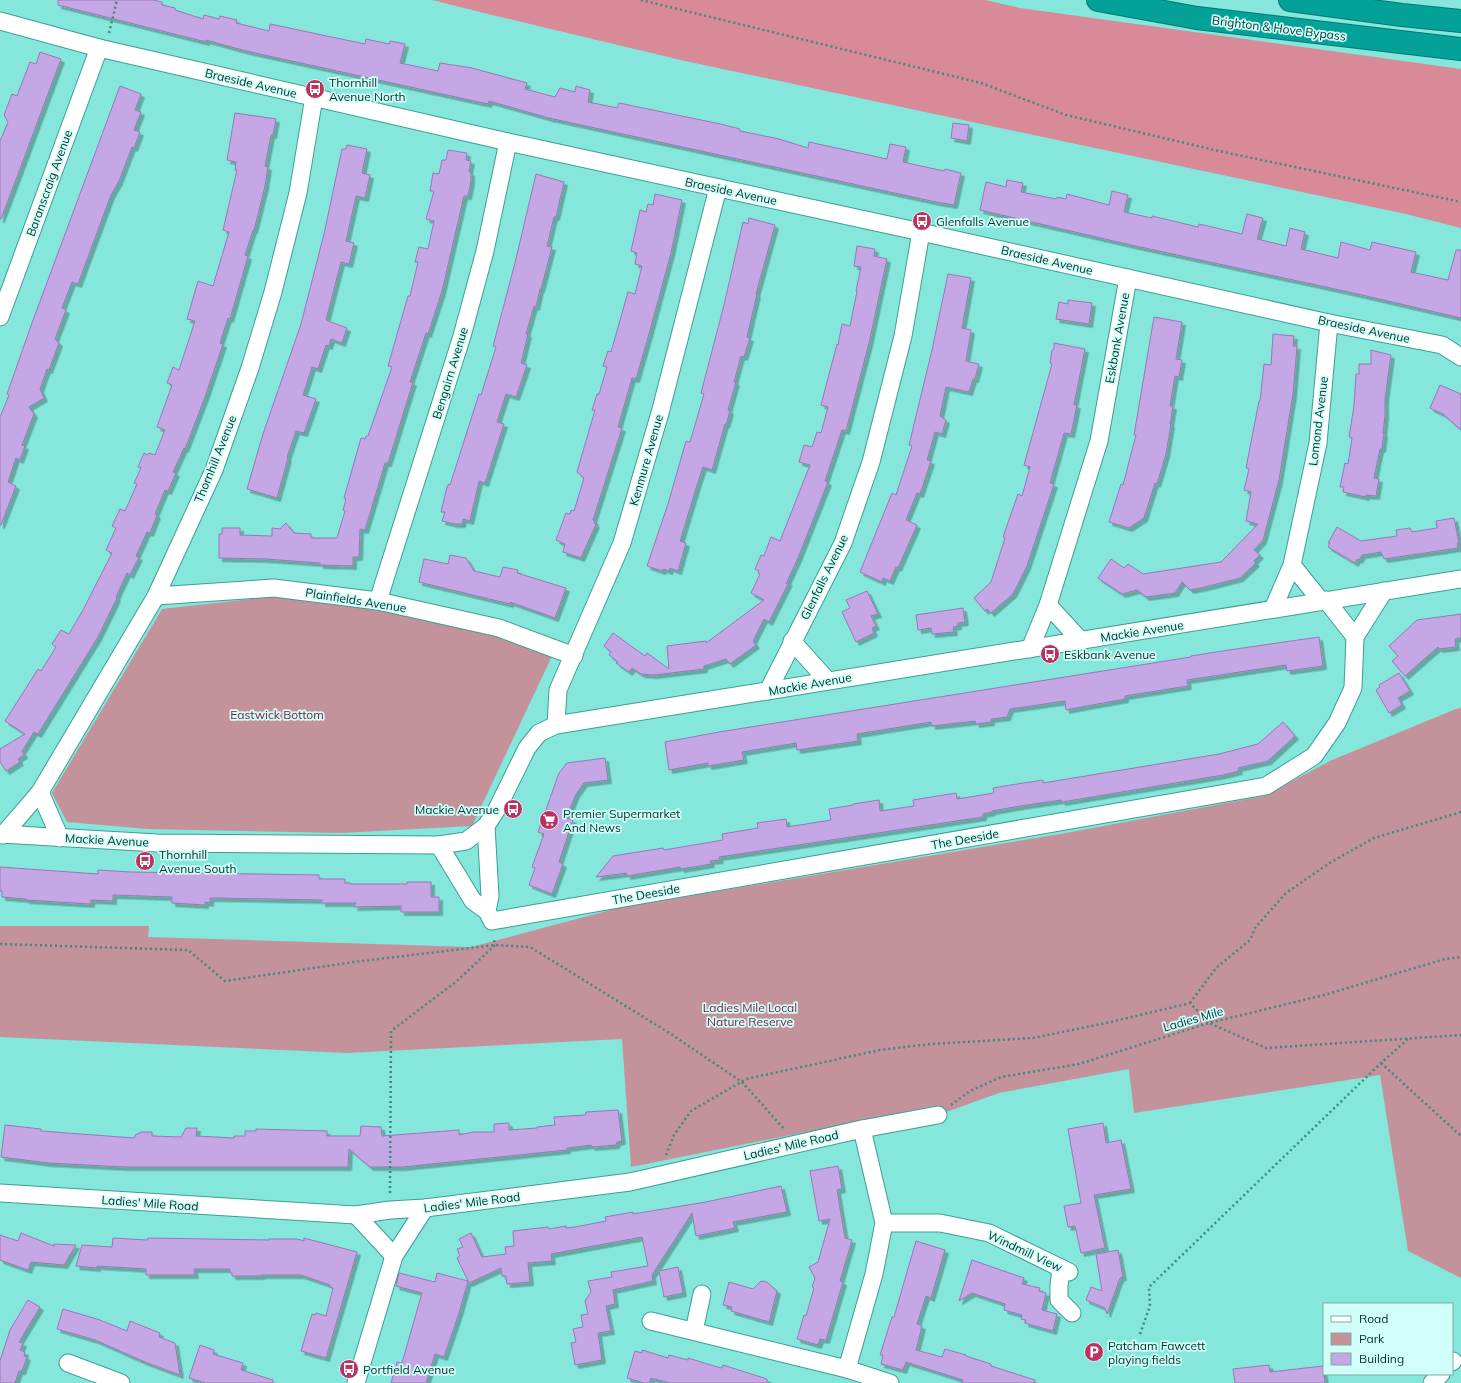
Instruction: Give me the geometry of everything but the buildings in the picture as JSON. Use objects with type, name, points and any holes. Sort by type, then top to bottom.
[{"type":"highway","name":"Brighton & Hove Bypass","points":[[1098,0],[1197,18],[1461,49]]},
{"type":"highway","points":[[1290,0],[1402,15],[1461,21]]},
{"type":"street","name":"Braeside Avenue","points":[[0,21],[102,49],[508,142],[1329,323],[1442,345],[1461,357]]},
{"type":"street","name":"Baranscraig Avenue","points":[[0,317],[102,49]]},
{"type":"street","name":"Thornhill Avenue","points":[[2,835],[40,792],[156,596],[214,470],[250,368],[273,292],[298,193],[314,97]]},
{"type":"street","name":"Bengairn Avenue","points":[[378,601],[462,336],[485,251],[508,142]]},
{"type":"street","name":"Kenmure Avenue","points":[[556,725],[558,690],[622,543],[660,413],[718,188]]},
{"type":"street","name":"Glenfalls Avenue","points":[[768,691],[843,543],[871,462],[903,336],[921,232]]},
{"type":"street","name":"Eskbank Avenue","points":[[1030,649],[1048,605],[1099,441],[1128,278]]},
{"type":"street","name":"Lomond Avenue","points":[[1273,609],[1292,565],[1318,443],[1329,323]]},
{"type":"street","points":[[1292,565],[1355,637]]},
{"type":"street","name":"Mackie Avenue","points":[[2,835],[157,843],[439,845],[466,841],[486,826],[497,809],[527,748],[539,733],[556,725],[827,680],[1081,641],[1324,600],[1461,579]]},
{"type":"street","name":"Plainfields Avenue","points":[[156,596],[274,588],[378,601],[499,628],[574,656]]},
{"type":"street","name":"The Deeside","points":[[439,845],[473,901],[486,911],[492,921],[1266,786],[1314,756],[1337,723],[1353,688],[1355,637],[1384,591]]},
{"type":"street","points":[[1048,605],[1081,641]]},
{"type":"street","points":[[792,641],[827,680]]},
{"type":"street","points":[[40,792],[60,838]]},
{"type":"street","points":[[486,826],[490,896],[486,911]]},
{"type":"street","name":"Ladies' Mile Road","points":[[0,1193],[356,1215],[390,1210],[425,1208],[630,1182],[862,1129],[938,1115]]},
{"type":"street","points":[[847,1369],[874,1274],[884,1223],[862,1129]]},
{"type":"street","points":[[356,1383],[394,1256],[425,1208]]},
{"type":"street","points":[[356,1215],[394,1256]]},
{"type":"street","name":"Windmill View","points":[[884,1223],[940,1223],[989,1233],[1065,1270],[1059,1286],[1059,1300],[1072,1313]]},
{"type":"street","points":[[694,1331],[702,1294]]},
{"type":"street","points":[[651,1321],[847,1369],[890,1383]]},
{"type":"street","points":[[68,1363],[121,1383]]},
{"type":"street","points":[[1432,1383],[1440,1375]]},
{"type":"path","points":[[102,49],[117,0]]},
{"type":"path","points":[[641,0],[981,83],[1066,115],[1219,152],[1461,202]]},
{"type":"path","points":[[664,1175],[664,1160],[674,1135],[691,1111],[746,1079],[880,1050],[931,1044],[1033,1038],[1111,1022],[1190,1003],[1216,968],[1250,940],[1255,928],[1286,893],[1331,862],[1374,838],[1461,812]]},
{"type":"path","points":[[0,944],[188,950],[225,981],[354,962],[495,945],[530,947],[671,1034],[742,1082],[797,1144]]},
{"type":"path","points":[[390,1210],[390,1030],[457,981],[495,945]]},
{"type":"path","name":"Ladies Mile","points":[[938,1115],[970,1091],[1001,1077],[1079,1064],[1209,1023],[1324,996],[1445,960],[1461,958]]},
{"type":"path","points":[[1190,1003],[1209,1023],[1266,1048],[1461,1035]]},
{"type":"path","points":[[1140,1334],[1150,1306],[1149,1287],[1408,1038]]},
{"type":"path","points":[[1381,1063],[1461,1136]]},
{"type":"green space","name":"Eastwick Bottom","points":[[278,596],[397,613],[479,631],[553,654],[472,826],[341,833],[148,829],[67,822],[52,793],[162,609]]},
{"type":"green space","name":"Ladies Mile Local Nature Reserve","points":[[1461,708],[1461,1278],[1408,1251],[1380,1075],[1134,1113],[1129,1069],[999,1093],[938,1115],[934,1106],[631,1167],[622,1039],[347,1053],[0,1037],[0,926],[149,926],[148,937],[471,947],[618,908],[1066,833],[1264,796],[1332,760]]},
{"type":"shaded area","points":[[432,0],[985,0],[1020,8],[1461,69],[1461,228],[1406,214],[685,61]]},
{"type":"place","name":"Thornhill Avenue North","points":[[315,89]]},
{"type":"place","name":"Glenfalls Avenue","points":[[922,221]]},
{"type":"place","name":"Eskbank Avenue","points":[[1050,654]]},
{"type":"place","name":"Mackie Avenue","points":[[513,809]]},
{"type":"place","name":"Premier Supermarket And News","points":[[549,820]]},
{"type":"place","name":"Thornhill Avenue South","points":[[145,861]]},
{"type":"place","name":"Patcham Fawcett playing fields","points":[[1094,1352]]},
{"type":"place","name":"Portfield Avenue","points":[[349,1369]]}]
